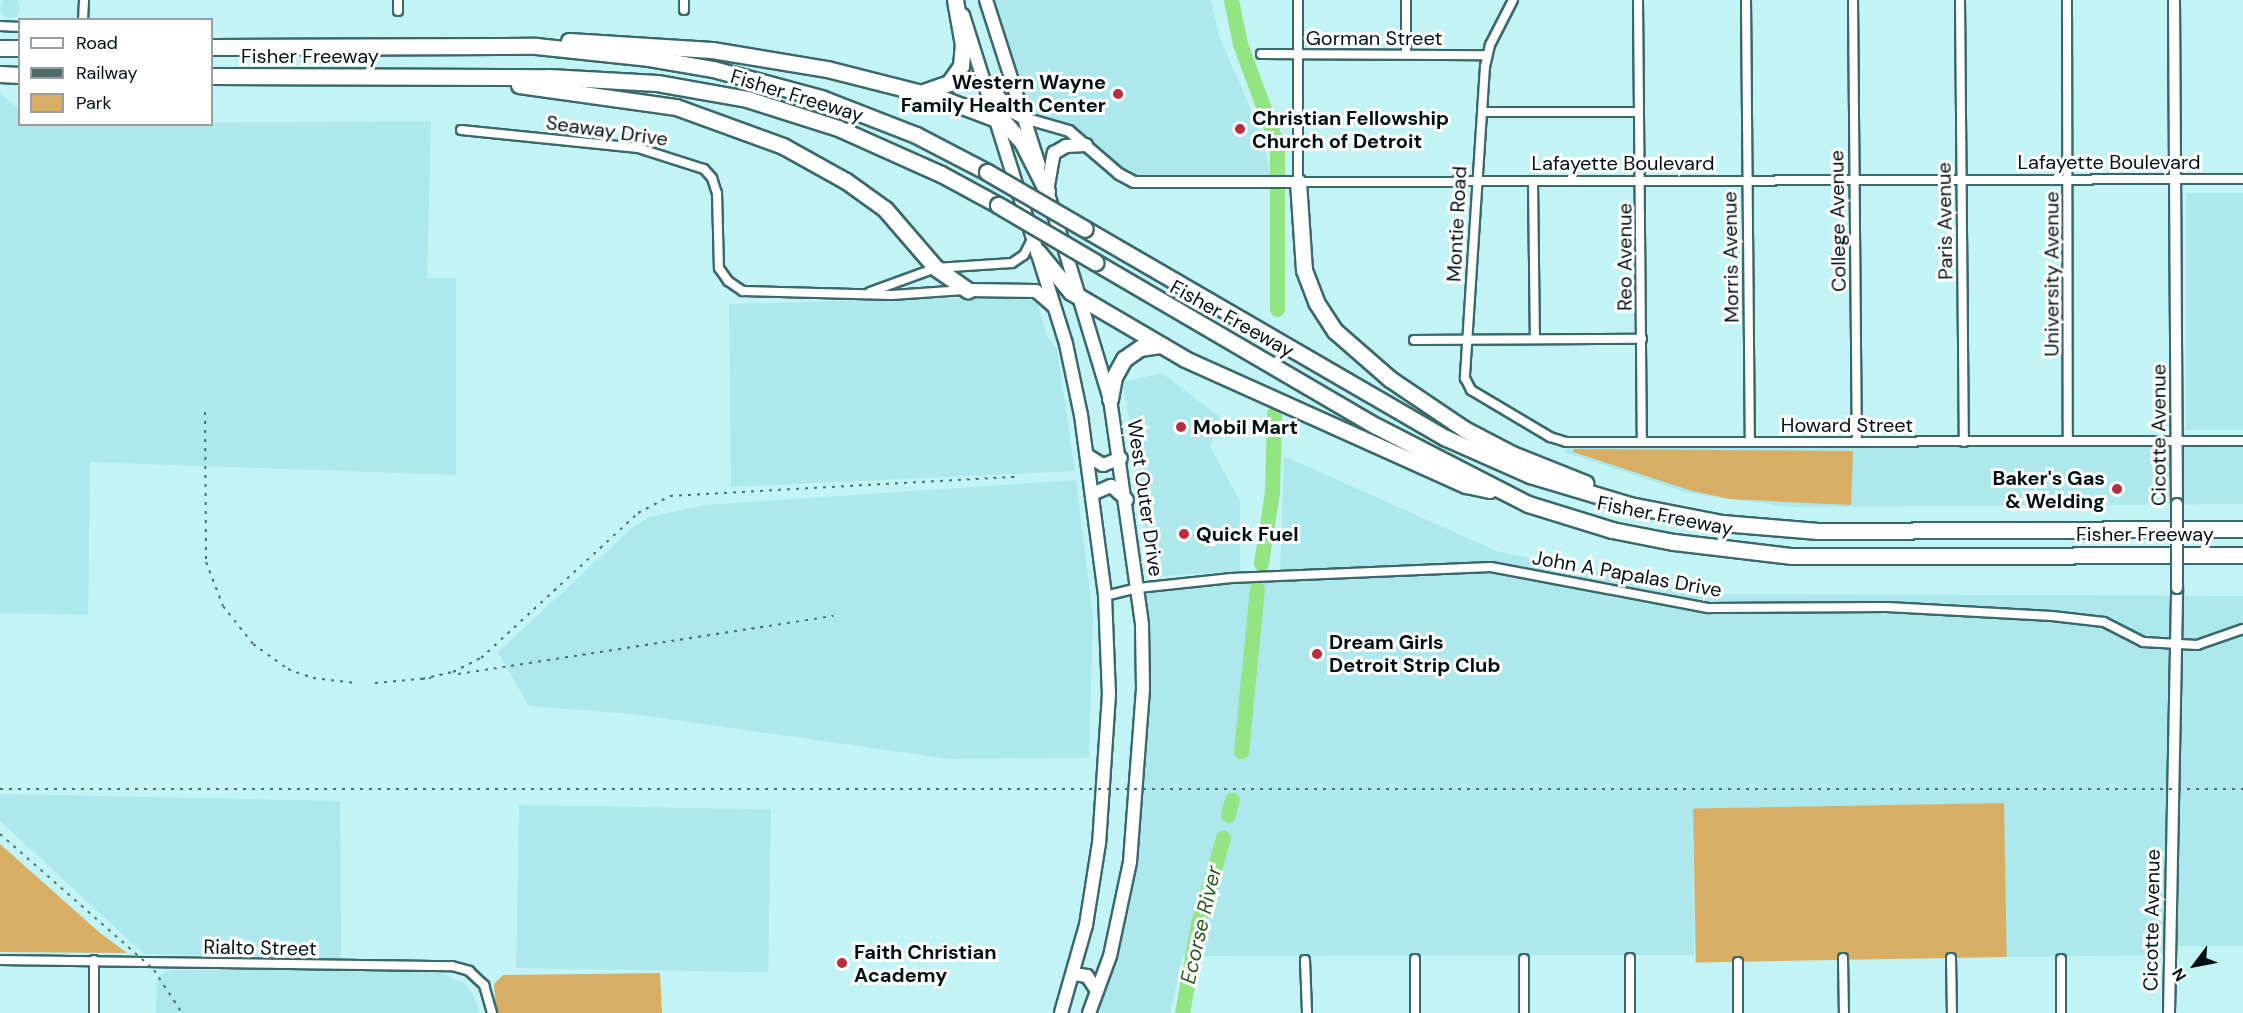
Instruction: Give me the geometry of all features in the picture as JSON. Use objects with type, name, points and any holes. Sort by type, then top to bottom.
[{"type":"highway","points":[[921,92],[949,82],[962,66],[963,45],[956,0]]},
{"type":"highway","points":[[536,46],[560,41],[712,50],[827,69],[921,92],[995,116],[1022,142],[1047,191]]},
{"type":"highway","name":"Fisher Freeway","points":[[213,47],[536,46],[659,60],[784,86],[876,118],[987,172],[1455,442],[1558,484],[1674,516],[1751,526],[1845,532],[2243,529]]},
{"type":"highway","points":[[0,48],[18,48]]},
{"type":"highway","points":[[0,74],[18,75]]},
{"type":"highway","name":"Fisher Freeway","points":[[213,76],[549,77],[657,83],[747,99],[838,128],[941,174],[998,205],[1376,426],[1510,495],[1544,509],[1612,530],[1753,553],[1840,558],[2243,555]]},
{"type":"highway","points":[[468,78],[647,101],[755,133],[817,163],[868,196],[895,220],[936,268],[968,290]]},
{"type":"highway","points":[[1291,182],[1306,278],[1326,319],[1345,342],[1422,402],[1491,444],[1579,481],[1649,502],[1674,516]]},
{"type":"highway","points":[[1038,252],[1060,281],[1082,298],[1225,379],[1466,485],[1510,495]]},
{"type":"highway","points":[[1110,399],[1114,377],[1124,359],[1140,348],[1162,345]]},
{"type":"main road","points":[[956,0],[984,79],[1057,311],[1075,380],[1105,596],[1109,694],[1099,843],[1074,974],[1061,1013]]},
{"type":"main road","name":"West Outer Drive","points":[[986,0],[1082,298],[1110,399],[1121,458],[1138,588],[1143,689],[1133,837],[1122,911],[1089,1013]]},
{"type":"main road","points":[[984,79],[1011,111],[1024,118]]},
{"type":"main road","points":[[1047,191],[1054,153],[1066,146],[1086,145]]},
{"type":"main road","points":[[968,290],[1036,291],[1048,298],[1057,311]]},
{"type":"main road","points":[[1087,455],[1103,465],[1121,458]]},
{"type":"main road","points":[[1092,494],[1111,486],[1127,500]]},
{"type":"main road","points":[[1074,974],[1087,976],[1097,991]]},
{"type":"street","points":[[83,18],[84,0]]},
{"type":"street","points":[[398,0],[398,11]]},
{"type":"street","points":[[684,0],[684,10]]},
{"type":"street","points":[[1291,182],[1298,55],[1298,0]]},
{"type":"street","points":[[1406,0],[1406,54]]},
{"type":"street","name":"Montie Road","points":[[1466,385],[1476,182],[1487,55],[1513,0]]},
{"type":"street","name":"Reo Avenue","points":[[1638,0],[1642,442]]},
{"type":"street","name":"Morris Avenue","points":[[1746,0],[1750,442]]},
{"type":"street","name":"College Avenue","points":[[1853,0],[1857,442]]},
{"type":"street","name":"Paris Avenue","points":[[1960,0],[1964,442]]},
{"type":"street","name":"University Avenue","points":[[2067,0],[2068,441]]},
{"type":"street","name":"Cicotte Avenue","points":[[2169,1013],[2177,588],[2174,0]]},
{"type":"street","points":[[0,27],[18,27]]},
{"type":"street","name":"Gorman Street","points":[[1261,54],[1487,55]]},
{"type":"street","points":[[1482,112],[1639,112]]},
{"type":"street","name":"Lafayette Boulevard","points":[[1024,118],[1069,131],[1119,174],[1141,183],[2243,179]]},
{"type":"street","name":"Seaway Drive","points":[[461,130],[638,148],[698,166],[715,185],[717,260],[732,285],[755,294],[864,295],[968,290]]},
{"type":"street","points":[[1533,182],[1535,339]]},
{"type":"street","name":"Seaway Drive","points":[[864,295],[936,268],[1012,263],[1024,255],[1033,236]]},
{"type":"street","points":[[1414,340],[1642,339]]},
{"type":"street","name":"Howard Street","points":[[1466,385],[1558,440],[1642,442],[2243,441]]},
{"type":"street","name":"John A Papalas Drive","points":[[1105,596],[1138,588],[1231,578],[1491,567],[1709,608],[1875,607],[2052,616],[2096,620],[2143,642],[2176,644],[2211,643],[2243,628]]},
{"type":"street","points":[[1630,958],[1630,1013]]},
{"type":"street","points":[[1843,958],[1844,1013]]},
{"type":"street","points":[[1951,958],[1952,1013]]},
{"type":"street","points":[[1415,959],[1415,1013]]},
{"type":"street","points":[[1524,959],[1524,1013]]},
{"type":"street","points":[[2061,959],[2061,1013]]},
{"type":"street","name":"Rialto Street","points":[[0,960],[94,960],[212,965],[452,966],[469,971],[483,985],[492,1013]]},
{"type":"street","points":[[94,960],[94,1013]]},
{"type":"street","points":[[1305,960],[1307,1013]]},
{"type":"street","points":[[1738,962],[1738,1013]]},
{"type":"shaded area","points":[[6,-1],[14,-1],[19,4],[19,12],[14,17],[6,17],[1,12],[1,4]]},
{"type":"shaded area","points":[[986,0],[1211,0],[1219,36],[1262,135],[1272,182],[1134,182],[1079,137],[1024,118]]},
{"type":"shaded area","points":[[0,94],[18,107],[18,126],[213,126],[213,123],[431,121],[427,278],[456,278],[456,475],[90,462],[88,615],[0,613]]},
{"type":"shaded area","points":[[2186,193],[2243,193],[2243,430],[2186,430]]},
{"type":"shaded area","points":[[1035,296],[1048,338],[1057,349],[1075,471],[731,487],[729,304]]},
{"type":"shaded area","points":[[1162,373],[1221,418],[1210,446],[1240,501],[1240,571],[1151,577],[1135,449],[1122,382]]},
{"type":"shaded area","points":[[2243,441],[2243,504],[1789,507],[1688,493],[1564,452],[1566,442]]},
{"type":"shaded area","points":[[1284,456],[1499,552],[1710,594],[2243,596],[2243,946],[2170,946],[2169,955],[2006,957],[2004,803],[1693,811],[1694,955],[1183,956],[1170,1013],[1089,1013],[1107,968],[1137,797],[1138,588],[1280,576]]},
{"type":"shaded area","points":[[1076,480],[1093,617],[1089,758],[949,759],[633,714],[529,706],[498,652],[634,526],[649,517],[705,505]]},
{"type":"shaded area","points":[[0,794],[340,801],[341,958],[144,954],[0,821]]},
{"type":"shaded area","points":[[519,805],[771,809],[768,972],[516,968]]},
{"type":"shaded area","points":[[171,970],[434,970],[464,983],[474,996],[479,1013],[156,1013],[157,977]]},
{"type":"green space","points":[[1574,449],[1853,451],[1851,505],[1729,499],[1692,491],[1573,452]]},
{"type":"green space","points":[[2004,803],[2007,957],[1696,962],[1693,808]]},
{"type":"green space","points":[[0,844],[100,933],[127,953],[0,952]]},
{"type":"green space","points":[[660,973],[662,1013],[496,1013],[494,984],[503,975]]},
{"type":"waterway","name":"Ecorse River","points":[[1231,0],[1240,44],[1277,144],[1277,309]]},
{"type":"waterway","name":"Ecorse River","points":[[1261,563],[1272,492],[1274,413]]},
{"type":"waterway","name":"Ecorse River","points":[[1241,751],[1257,589]]},
{"type":"waterway","name":"Ecorse River","points":[[1228,815],[1232,799]]},
{"type":"waterway","name":"Ecorse River","points":[[1182,1013],[1198,923],[1223,838]]},
{"type":"railway","points":[[205,412],[206,562],[223,606],[253,644],[288,669],[313,678],[356,683]]},
{"type":"railway","points":[[422,679],[453,672],[481,658],[638,513],[670,496],[1015,477]]},
{"type":"railway","points":[[458,674],[834,616]]},
{"type":"railway","points":[[375,683],[431,678]]},
{"type":"railway","points":[[0,789],[2243,789]]},
{"type":"railway","points":[[0,834],[154,970],[182,1013]]},
{"type":"place","name":"Western Wayne Family Health Center","points":[[1118,94]]},
{"type":"place","name":"Christian Fellowship Church of Detroit","points":[[1240,129]]},
{"type":"place","name":"Mobil Mart","points":[[1181,427]]},
{"type":"place","name":"Baker's Gas & Welding","points":[[2117,489]]},
{"type":"place","name":"Quick Fuel","points":[[1184,534]]},
{"type":"place","name":"Dream Girls Detroit Strip Club","points":[[1317,654]]},
{"type":"place","name":"Faith Christian Academy","points":[[842,963]]}]
